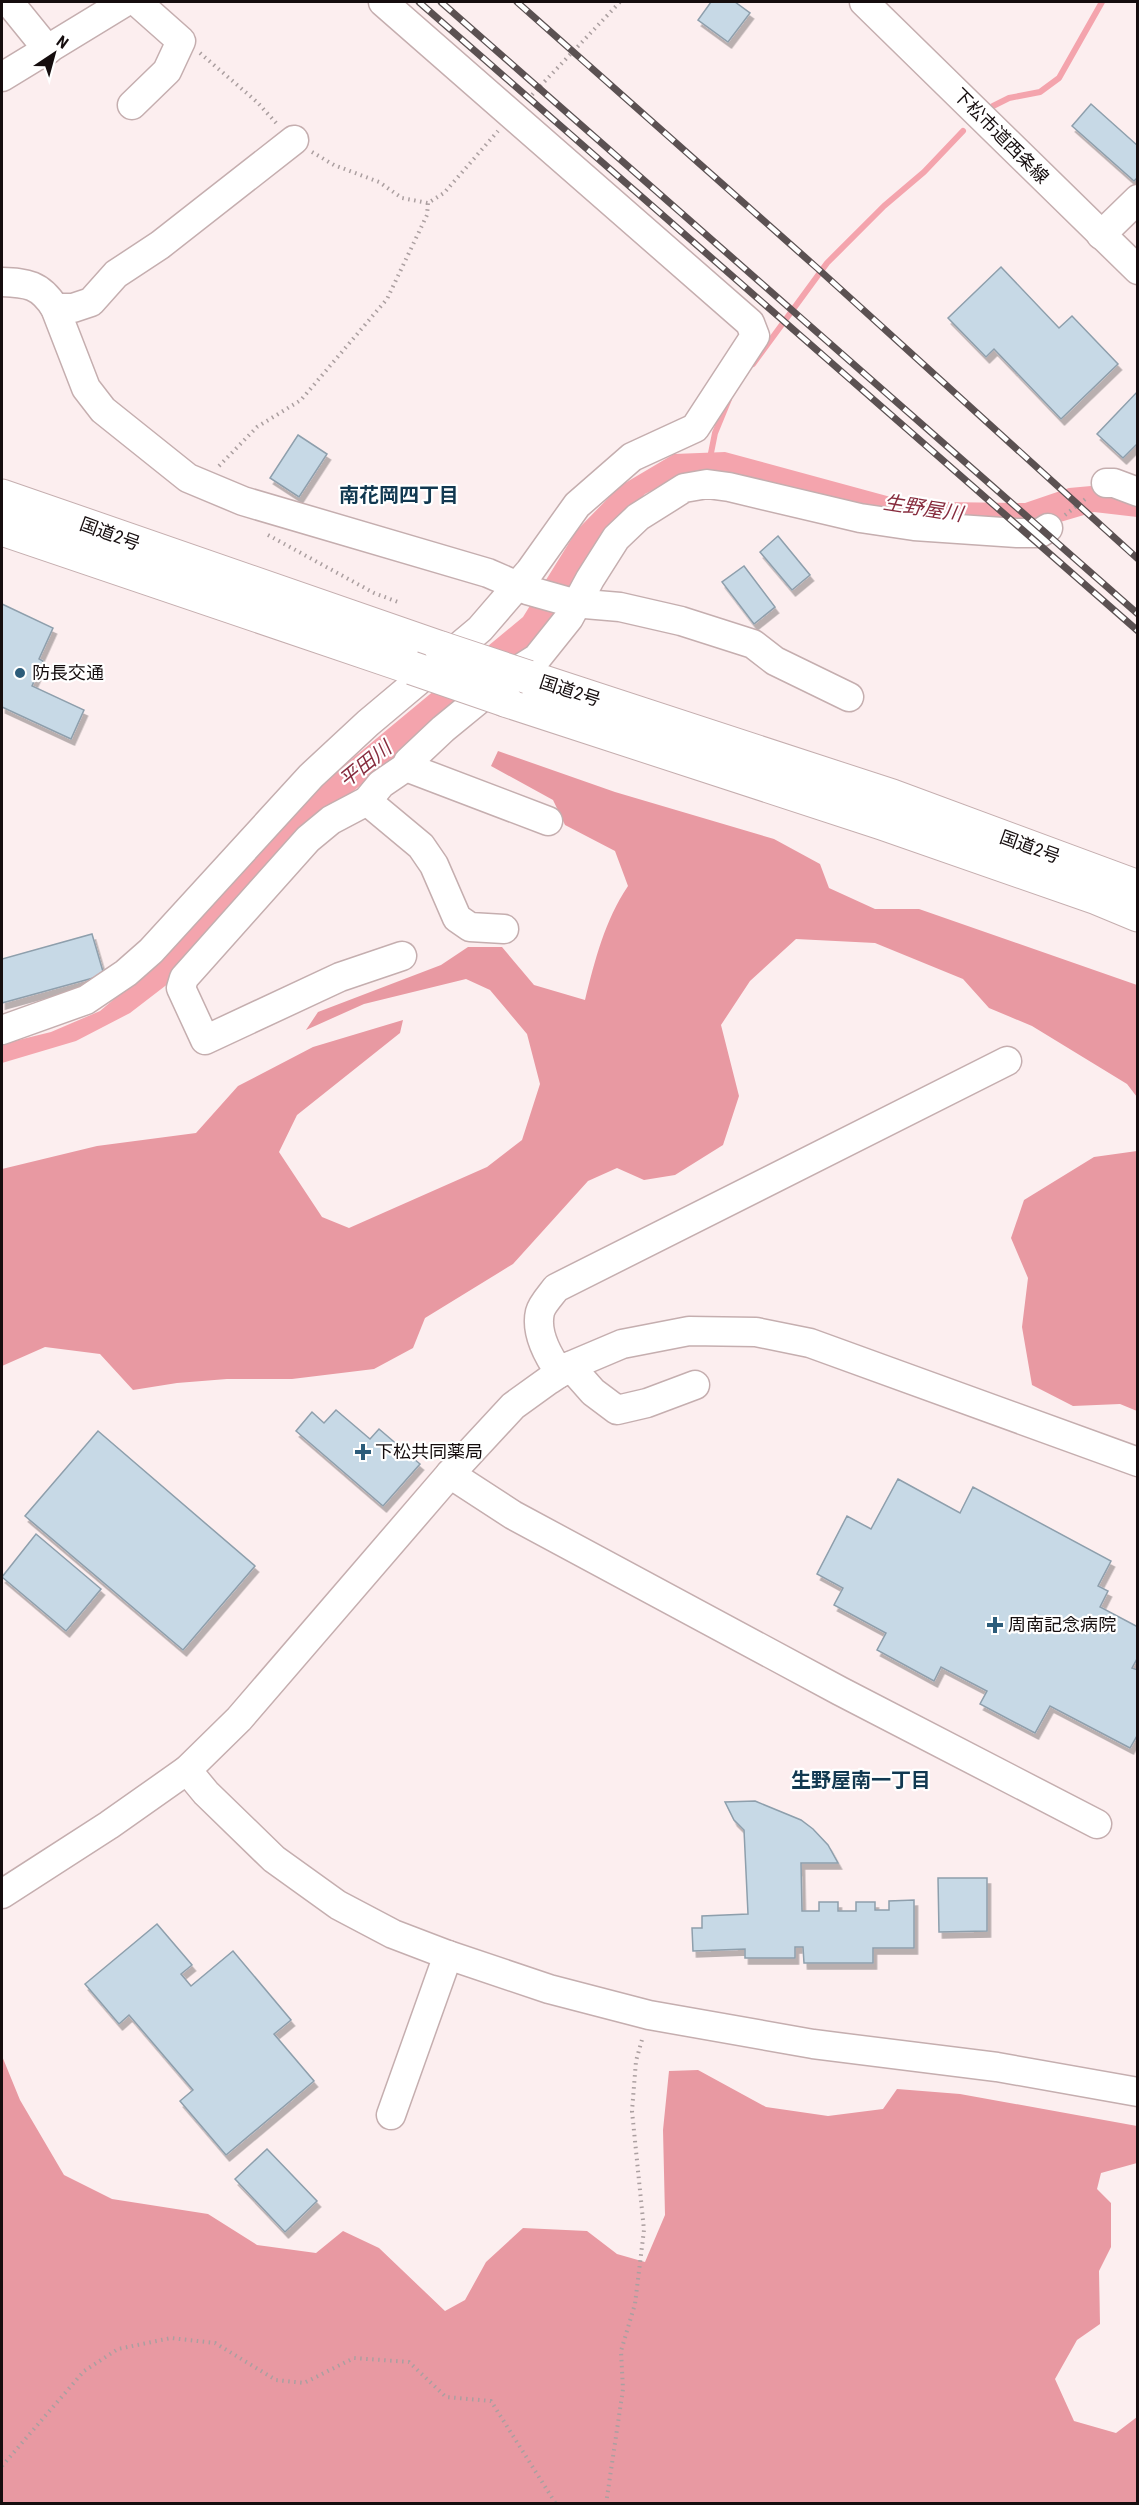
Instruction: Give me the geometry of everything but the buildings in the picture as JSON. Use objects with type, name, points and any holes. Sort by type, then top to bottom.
[{"type":"highway","name":"国道2号","points":[[2,496],[441,648],[892,796],[1137,887]]},
{"type":"highway","name":"国道2号","points":[[2,529],[505,700],[882,823],[1097,898],[1137,915]]},
{"type":"street","points":[[9,2],[48,50]]},
{"type":"street","points":[[2,77],[125,2]]},
{"type":"street","points":[[132,105],[167,71],[181,41],[137,2]]},
{"type":"street","points":[[2,1030],[86,1000],[153,953],[311,776],[368,723],[480,628],[522,587],[530,571],[577,505],[632,457],[695,428],[755,336],[750,323],[383,2]]},
{"type":"street","name":"下松市道西条線","points":[[864,2],[1137,270]]},
{"type":"street","points":[[55,308],[73,308],[91,302],[116,274],[160,245],[294,140]]},
{"type":"street","points":[[1101,235],[1137,198]]},
{"type":"street","points":[[2,282],[29,284],[48,296],[55,308],[86,388],[103,410],[189,478],[207,487],[243,501],[488,573],[522,587],[576,603],[620,607],[671,618],[753,644],[775,661],[849,697]]},
{"type":"street","points":[[1106,483],[1114,483],[1137,492]]},
{"type":"street","points":[[402,956],[340,977],[205,1040],[181,988],[182,976],[309,839],[331,820],[367,801],[381,784],[406,766],[443,729],[504,680],[537,658],[576,603],[616,538],[638,517],[684,488],[707,484],[860,518],[914,526],[1017,533],[1040,533],[1048,528]]},
{"type":"street","points":[[406,766],[548,821]]},
{"type":"street","points":[[367,801],[421,846],[434,865],[457,918],[470,927],[504,929]]},
{"type":"street","points":[[153,953],[182,976]]},
{"type":"street","points":[[695,1385],[647,1403],[617,1410],[550,1359],[540,1332],[540,1310],[556,1288],[1007,1061]]},
{"type":"street","points":[[2,1894],[109,1825],[187,1770],[239,1719],[450,1473],[513,1407],[565,1370],[622,1344],[689,1331],[756,1332],[810,1343],[1137,1462]]},
{"type":"street","points":[[450,1473],[513,1515],[1097,1824]]},
{"type":"street","points":[[187,1770],[206,1793],[273,1858],[338,1905],[393,1934],[448,1955],[549,1989],[649,2015],[813,2044],[997,2067],[1137,2092]]},
{"type":"street","points":[[392,2115],[448,1955]]},
{"type":"path","points":[[181,41],[193,47],[257,102],[294,140],[334,165],[379,182],[402,198],[428,203],[444,193],[513,115],[620,2]]},
{"type":"path","points":[[207,487],[214,471],[257,427],[301,400],[387,299],[427,215],[428,203]]},
{"type":"path","points":[[1048,528],[1106,483]]},
{"type":"path","points":[[259,531],[374,593],[398,602],[394,632]]},
{"type":"path","points":[[606,2504],[623,2389],[621,2351],[636,2304],[644,2230],[632,2112],[636,2061],[649,2015]]},
{"type":"path","points":[[2,2466],[84,2371],[118,2349],[171,2338],[215,2343],[276,2380],[304,2383],[354,2358],[409,2362],[446,2397],[491,2401],[556,2504]]},
{"type":"shaded area","points":[[498,751],[615,792],[774,839],[820,864],[829,888],[875,909],[919,909],[1137,985],[1137,1097],[1127,1084],[1032,1026],[989,1008],[963,979],[875,943],[796,939],[750,981],[721,1025],[739,1096],[723,1145],[675,1175],[644,1180],[617,1168],[588,1181],[513,1264],[425,1318],[413,1348],[374,1369],[292,1379],[227,1379],[177,1383],[133,1390],[100,1354],[45,1347],[2,1366],[2,1169],[97,1146],[196,1133],[238,1086],[313,1047],[403,1020],[400,1033],[297,1115],[279,1152],[322,1217],[349,1228],[487,1167],[522,1140],[540,1084],[527,1034],[490,990],[466,979],[364,1004],[306,1030],[318,1012],[441,965],[468,947],[502,947],[534,985],[585,1000],[607,926],[628,886],[615,851],[565,825],[553,800],[491,766]]},
{"type":"shaded area","points":[[1137,1151],[1137,1411],[1120,1404],[1073,1406],[1032,1385],[1022,1327],[1028,1278],[1011,1238],[1024,1200],[1094,1157]]},
{"type":"shaded area","points":[[2,2056],[20,2100],[64,2175],[112,2199],[208,2214],[257,2245],[316,2253],[343,2231],[379,2248],[445,2311],[465,2300],[486,2262],[523,2228],[587,2231],[617,2254],[645,2262],[665,2215],[663,2130],[669,2071],[698,2070],[766,2107],[828,2116],[883,2109],[897,2089],[960,2094],[1137,2126],[1137,2163],[1101,2173],[1097,2189],[1111,2203],[1111,2247],[1099,2271],[1100,2324],[1077,2340],[1055,2379],[1074,2421],[1116,2433],[1137,2417],[1137,2503],[2,2503]]},
{"type":"water","points":[[725,452],[898,499],[1025,503],[1069,488],[1091,486],[1137,506],[1137,517],[1094,512],[1057,523],[953,520],[683,475],[645,494],[606,538],[546,631],[434,728],[315,821],[169,983],[130,1013],[76,1041],[2,1063],[2,1044],[51,1032],[100,1011],[145,973],[272,830],[353,758],[523,617],[577,530],[620,486],[674,454]]},
{"type":"waterway","points":[[993,106],[1009,98],[1040,92],[1059,78],[1102,2]]},
{"type":"waterway","points":[[753,364],[827,263],[884,206],[924,172],[963,131]]},
{"type":"waterway","points":[[710,458],[715,433],[729,399]]},
{"type":"railway","points":[[419,2],[1138,631]]},
{"type":"railway","points":[[441,2],[1138,614]]},
{"type":"railway","points":[[517,2],[816,267],[1138,559]]},
{"type":"place","name":"防長交通","points":[[20,673]]},
{"type":"place","name":"下松共同薬局","points":[[363,1452]]},
{"type":"place","name":"周南記念病院","points":[[995,1625]]},
{"type":"district","name":"南花岡四丁目","points":[[399,495]]},
{"type":"district","name":"生野屋南一丁目","points":[[861,1780]]},
{"type":"water label","name":"生野屋川","points":[[923,508]]},
{"type":"water label","name":"平田川","points":[[365,764]]}]
